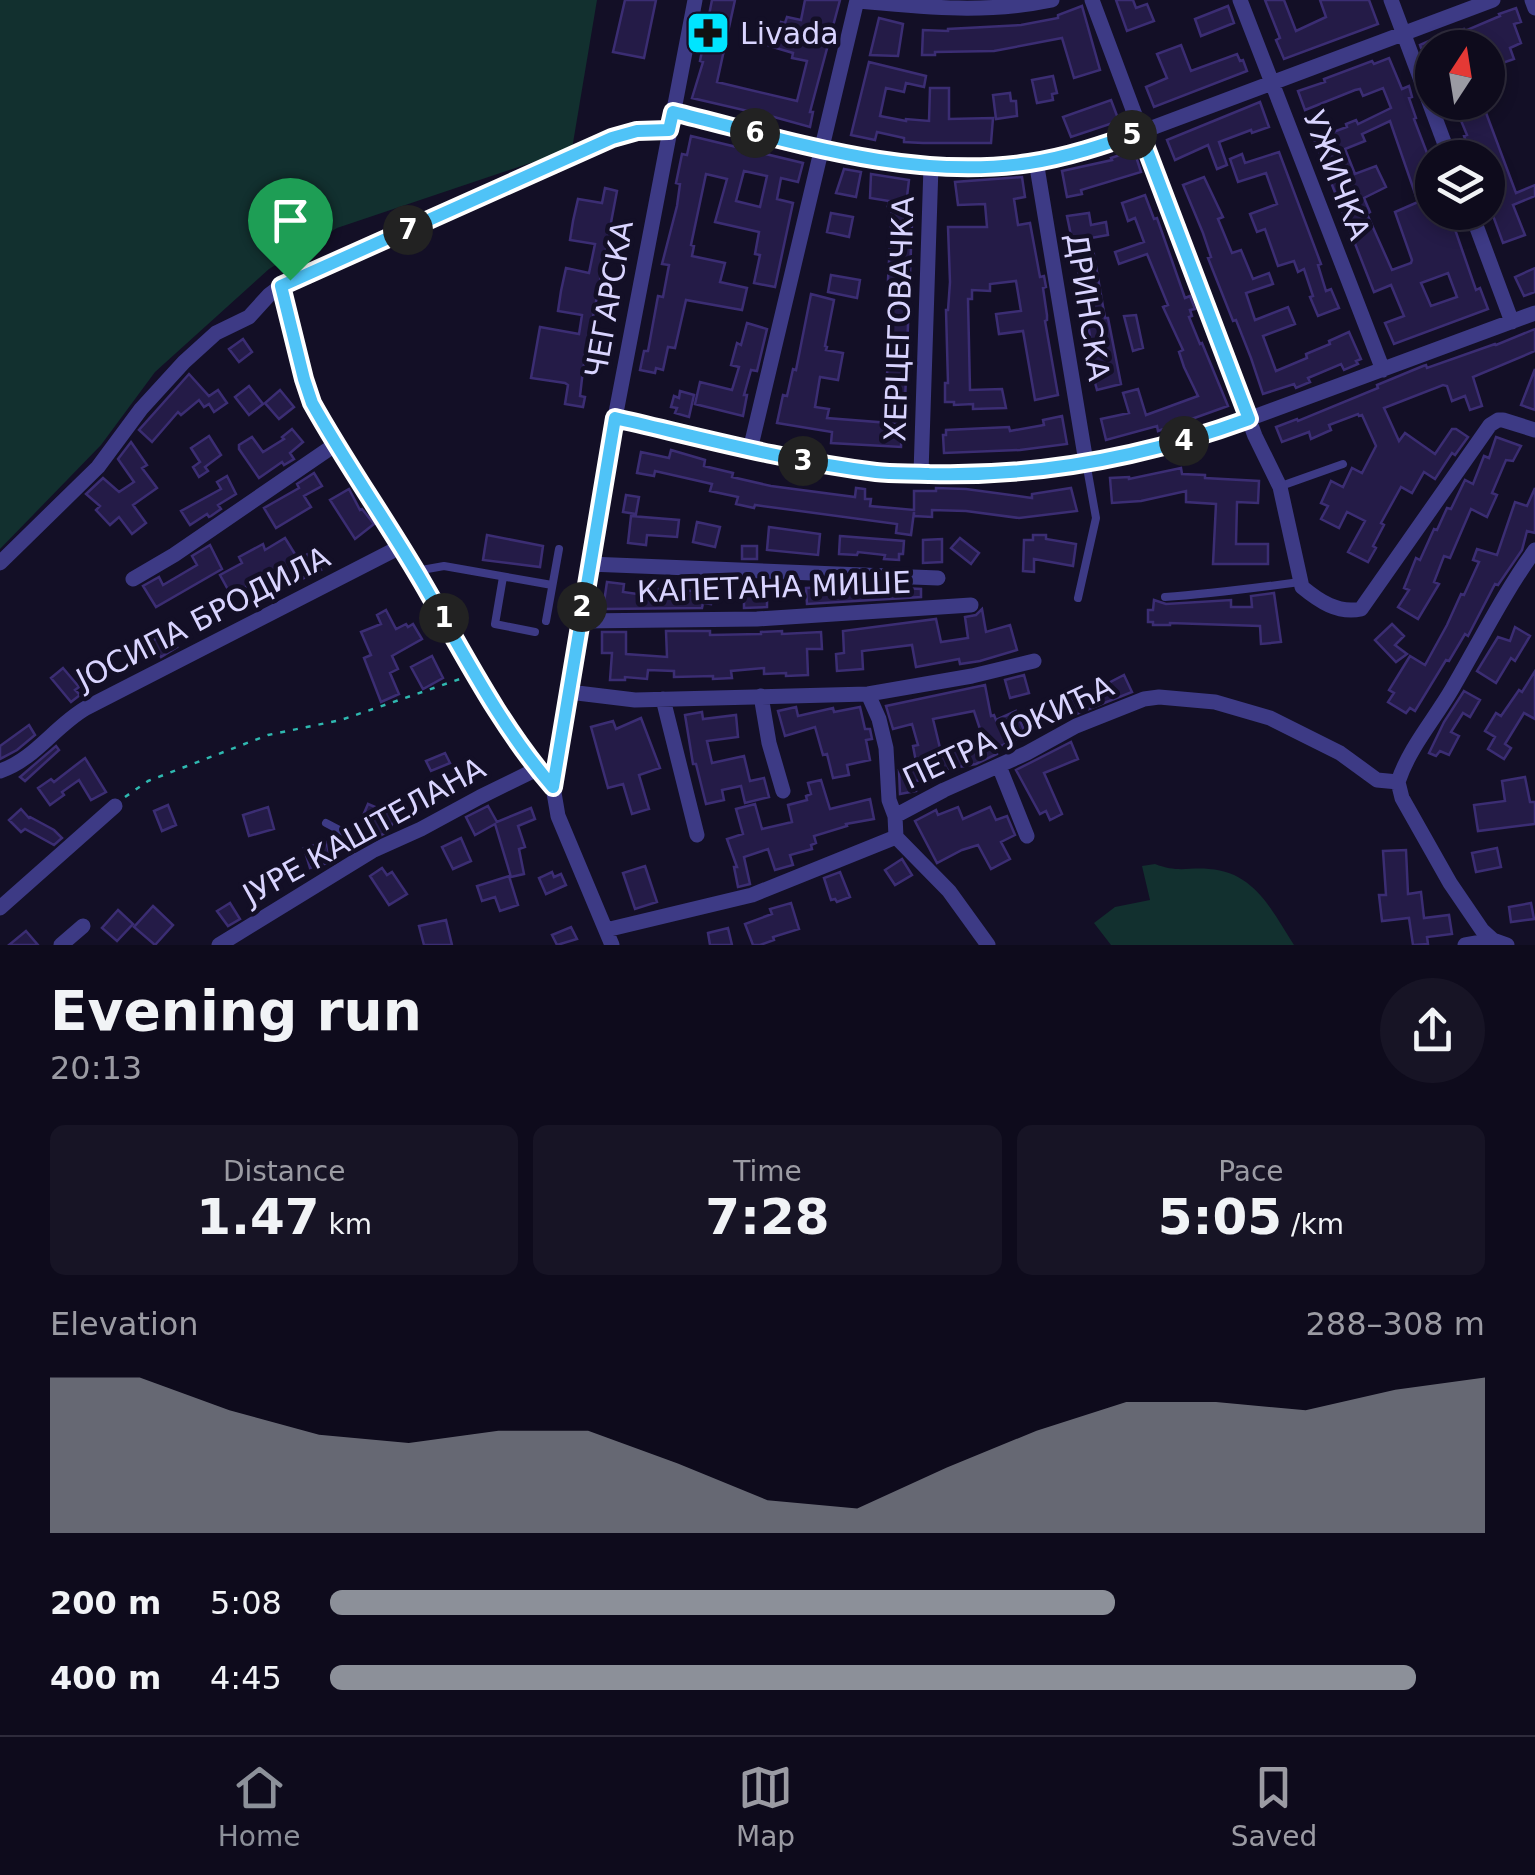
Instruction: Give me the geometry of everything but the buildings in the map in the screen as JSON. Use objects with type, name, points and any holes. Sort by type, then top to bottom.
[{"type":"street","name":"ЧЕГАРСКА","points":[[553,787],[615,418],[694,0]]},
{"type":"street","points":[[750,450],[857,0],[969,9],[1052,0]]},
{"type":"street","points":[[1092,0],[1262,454],[1280,487],[1301,584],[1311,595],[1337,608],[1362,609],[1490,425],[1504,420],[1535,430]]},
{"type":"street","name":"УЖИЧКА","points":[[1240,0],[1383,370]]},
{"type":"street","points":[[1391,0],[1443,140]]},
{"type":"street","points":[[673,112],[823,149],[932,166],[1036,161],[1083,152],[1140,132],[1493,0]]},
{"type":"street","points":[[1532,0],[1535,8]]},
{"type":"street","points":[[0,563],[98,467],[148,400],[184,362],[216,333],[249,317],[281,286],[612,138],[637,131],[669,130]]},
{"type":"street","name":"ДРИНСКА","points":[[1036,161],[1086,462]]},
{"type":"street","name":"ХЕРЦЕГОВАЧКА","points":[[921,474],[932,166]]},
{"type":"street","points":[[1478,230],[1512,322]]},
{"type":"street","points":[[281,286],[308,393],[476,674],[537,769],[553,787],[558,816],[609,938],[752,895],[896,836]]},
{"type":"street","points":[[615,418],[750,450],[866,470],[1001,473],[1160,449],[1535,313]]},
{"type":"street","points":[[133,579],[336,444]]},
{"type":"street","name":"ЈОСИПА БРОДИЛА","points":[[0,771],[15,767],[86,708],[400,547]]},
{"type":"street","points":[[1500,942],[1482,930],[1450,883],[1402,798],[1398,782],[1417,743],[1535,550]]},
{"type":"street","points":[[590,564],[938,578]]},
{"type":"street","name":"КАПЕТАНА МИШЕ","points":[[580,621],[758,618],[971,605]]},
{"type":"street","points":[[569,692],[616,699],[868,694],[1034,661]]},
{"type":"street","points":[[868,694],[883,733],[888,800],[896,816],[896,836],[948,891],[988,945]]},
{"type":"street","points":[[761,696],[783,791]]},
{"type":"street","name":"ПЕТРА ЈОКИЋА","points":[[896,816],[1076,726],[1144,699],[1169,696],[1253,712],[1285,724],[1323,743],[1377,780],[1398,782]]},
{"type":"street","points":[[664,699],[697,835]]},
{"type":"street","points":[[999,766],[1026,836]]},
{"type":"street","name":"ЈУРЕ КАШТЕЛАНА","points":[[219,945],[372,851],[537,769]]},
{"type":"street","points":[[0,908],[115,806]]},
{"type":"street","points":[[60,945],[83,926]]},
{"type":"street","points":[[1466,945],[1500,942]]},
{"type":"lane","points":[[1078,598],[1096,518],[1086,462]]},
{"type":"lane","points":[[1280,487],[1343,464]]},
{"type":"lane","points":[[546,620],[559,549]]},
{"type":"lane","points":[[416,571],[444,566],[552,585]]},
{"type":"lane","points":[[503,576],[494,624],[535,632]]},
{"type":"lane","points":[[1165,596],[1301,584]]},
{"type":"lane","points":[[326,823],[368,844],[372,851]]},
{"type":"path","points":[[115,806],[148,781],[268,735],[340,720],[476,674]]},
{"type":"green space","points":[[0,0],[597,0],[572,149],[337,228],[269,269],[155,372],[101,445],[0,549]]},
{"type":"green space","points":[[1142,866],[1209,869],[1239,877],[1270,907],[1294,945],[1111,945],[1094,923],[1115,907],[1150,900]]},
{"type":"place","name":"Livada","points":[[708,33]]},
{"type":"route","points":[[673,112],[823,149],[932,166],[1028,163],[1083,152],[1140,132],[1249,419],[1160,449],[1122,457],[1040,470],[954,474],[879,472],[830,465],[615,418],[553,787],[504,720],[312,403],[281,286],[290,280],[612,138],[637,131],[669,130],[673,112]]}]
